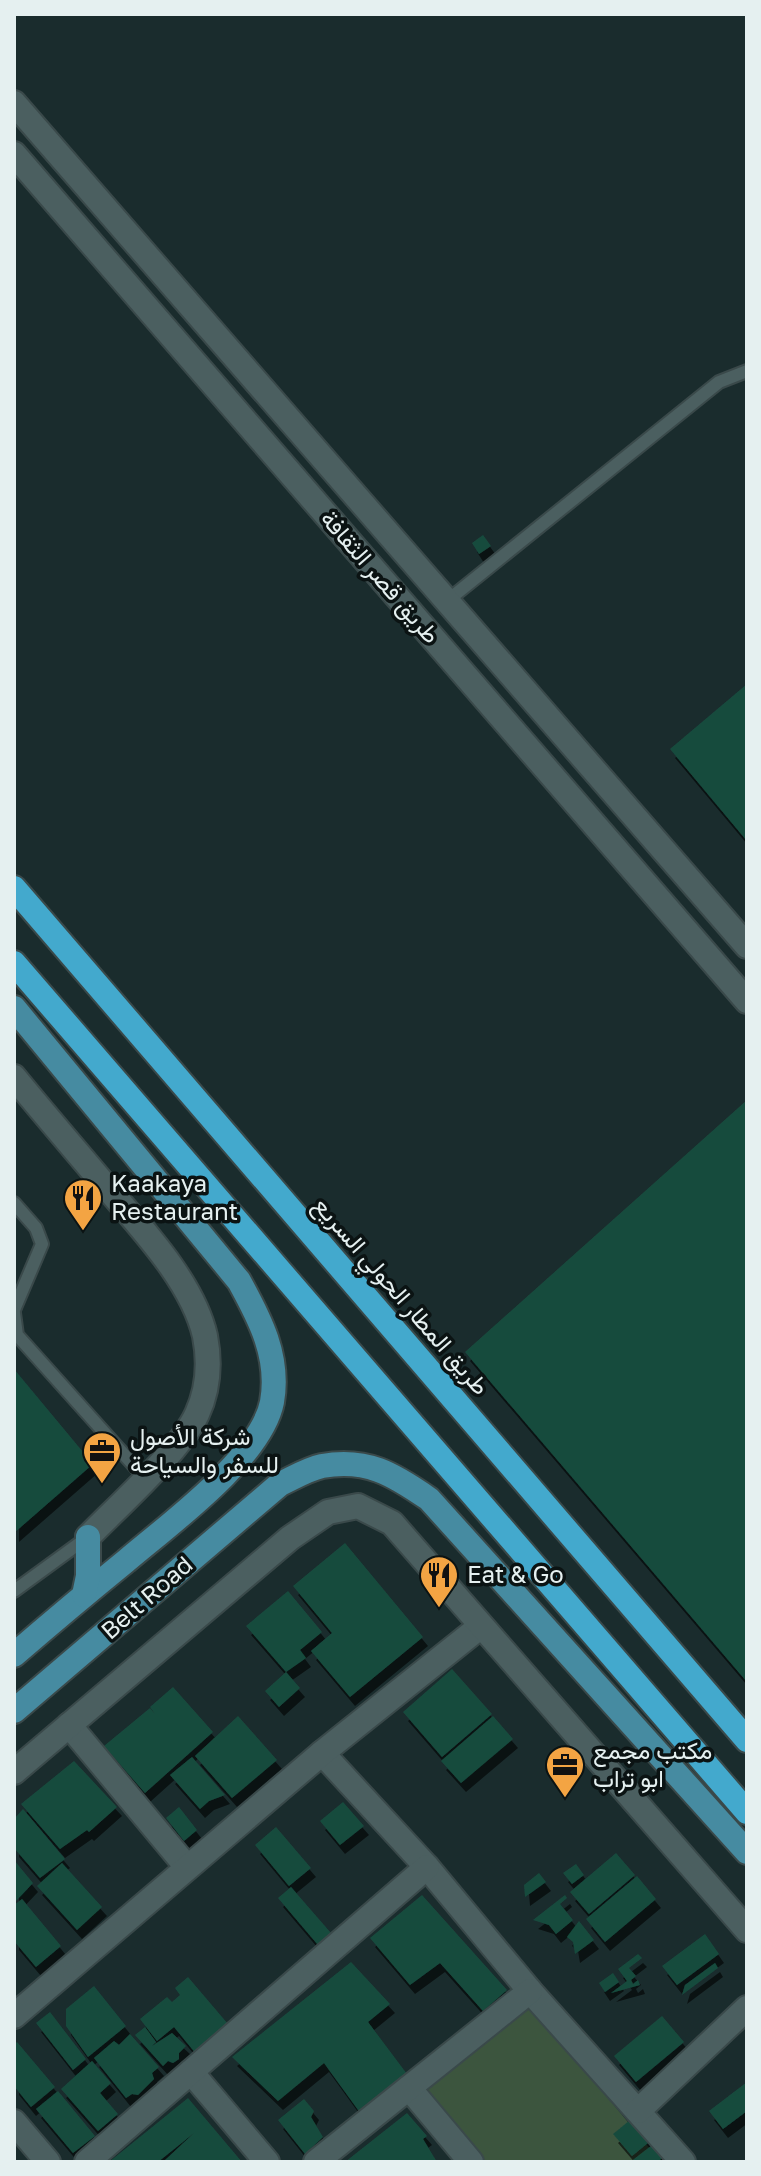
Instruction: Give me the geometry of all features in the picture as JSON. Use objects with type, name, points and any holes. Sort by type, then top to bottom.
[{"type":"highway","name":"طريق المطار الحولي السريع","points":[[14,888],[747,1740]]},
{"type":"highway","points":[[14,963],[747,1812]]},
{"type":"main road","name":"Belt Road","points":[[14,1008],[239,1281],[261,1321],[274,1364],[271,1403],[258,1432],[219,1482],[14,1655]]},
{"type":"main road","name":"Belt Road","points":[[14,1711],[280,1484],[320,1466],[365,1464],[395,1476],[429,1499],[747,1852]]},
{"type":"main road","points":[[84,1595],[88,1576],[88,1537]]},
{"type":"street","name":"طريق قصر الثقافة","points":[[14,103],[747,946]]},
{"type":"street","name":"طريق قصر الثقافة","points":[[14,154],[747,1001]]},
{"type":"street","points":[[14,1077],[149,1238],[175,1274],[204,1334],[208,1362],[206,1389],[197,1415],[182,1438],[88,1537]]},
{"type":"street","points":[[14,1772],[290,1538],[328,1512],[358,1506],[392,1523],[747,1930]]},
{"type":"street","points":[[14,2016],[322,1753],[481,1626]]},
{"type":"street","points":[[69,1725],[187,1867]]},
{"type":"street","points":[[322,1753],[427,1867],[530,1991],[683,2162]]},
{"type":"street","points":[[87,2162],[427,1867]]},
{"type":"street","points":[[316,2162],[530,1991]]},
{"type":"street","points":[[638,2111],[747,2008]]},
{"type":"street","points":[[191,2072],[267,2162]]},
{"type":"street","points":[[409,2088],[471,2162]]},
{"type":"street","points":[[14,2122],[48,2162]]},
{"type":"lane","points":[[447,601],[719,382],[747,371]]},
{"type":"lane","points":[[14,1203],[36,1228],[42,1244],[14,1312],[17,1335],[145,1478]]},
{"type":"lane","points":[[14,1591],[88,1537]]},
{"type":"green space","points":[[527,2000],[661,2162],[483,2162],[421,2087]]},
{"type":"building","points":[[483,535],[491,546],[479,554],[472,543]]},
{"type":"building","points":[[747,684],[747,841],[670,749]]},
{"type":"building","points":[[747,1100],[747,1682],[465,1352]]},
{"type":"building","points":[[14,1369],[93,1464],[14,1533]]},
{"type":"building","points":[[345,1543],[423,1637],[350,1697],[311,1651],[332,1633],[293,1586]]},
{"type":"building","points":[[288,1591],[322,1632],[300,1650],[306,1658],[286,1672],[246,1626]]},
{"type":"building","points":[[452,1669],[492,1714],[442,1757],[403,1712]]},
{"type":"building","points":[[286,1672],[300,1688],[279,1707],[265,1691]]},
{"type":"building","points":[[173,1687],[213,1732],[145,1793],[104,1746],[150,1708],[155,1714],[150,1707]]},
{"type":"building","points":[[238,1716],[277,1760],[232,1798],[195,1756]]},
{"type":"building","points":[[493,1716],[513,1739],[461,1783],[441,1761]]},
{"type":"building","points":[[192,1757],[225,1795],[209,1801],[200,1809],[170,1775]]},
{"type":"building","points":[[74,1761],[117,1807],[89,1832],[87,1830],[60,1849],[21,1804]]},
{"type":"building","points":[[343,1802],[364,1826],[340,1845],[320,1821]]},
{"type":"building","points":[[179,1807],[197,1830],[184,1841],[166,1818]]},
{"type":"building","points":[[23,1809],[65,1859],[40,1878],[14,1848],[14,1819]]},
{"type":"building","points":[[276,1827],[311,1868],[289,1886],[255,1845]]},
{"type":"building","points":[[616,1853],[635,1875],[589,1914],[570,1892]]},
{"type":"building","points":[[14,1860],[33,1883],[14,1903]]},
{"type":"building","points":[[62,1863],[102,1907],[77,1930],[37,1886]]},
{"type":"building","points":[[576,1864],[584,1875],[572,1884],[563,1873]]},
{"type":"building","points":[[539,1873],[546,1882],[525,1897],[524,1885]]},
{"type":"building","points":[[637,1876],[656,1899],[605,1942],[586,1919]]},
{"type":"building","points":[[291,1887],[331,1933],[326,1943],[318,1945],[278,1898]]},
{"type":"building","points":[[422,1895],[507,1990],[483,2011],[440,1963],[410,1985],[370,1938]]},
{"type":"building","points":[[565,1895],[567,1898],[560,1904],[573,1920],[556,1934],[549,1925],[533,1920]]},
{"type":"building","points":[[22,1899],[61,1946],[36,1967],[14,1941],[14,1905]]},
{"type":"building","points":[[579,1921],[594,1940],[575,1954],[573,1942],[567,1937]]},
{"type":"building","points":[[705,1934],[719,1954],[677,1985],[662,1966]]},
{"type":"building","points":[[638,1954],[642,1958],[629,1968],[636,1976],[631,1980],[633,1984],[638,1980],[640,1985],[611,1993],[627,1981],[618,1969]]},
{"type":"building","points":[[351,1962],[390,2004],[368,2022],[407,2074],[361,2114],[324,2063],[278,2101],[232,2057]]},
{"type":"building","points":[[715,1963],[718,1968],[682,1995],[685,1985]]},
{"type":"building","points":[[613,1973],[619,1982],[605,1992],[599,1983]]},
{"type":"building","points":[[188,1977],[228,2024],[197,2055],[174,2027],[157,2041],[140,2019],[167,1997],[172,2002],[180,1995],[175,1988]]},
{"type":"building","points":[[94,1986],[126,2026],[88,2057],[66,2026],[66,2009]]},
{"type":"building","points":[[50,2012],[86,2059],[73,2070],[36,2023]]},
{"type":"building","points":[[662,2016],[684,2042],[636,2082],[614,2056]]},
{"type":"building","points":[[145,2027],[156,2042],[152,2046],[172,2033],[186,2046],[179,2053],[179,2059],[173,2063],[168,2061],[163,2066],[135,2035]]},
{"type":"building","points":[[130,2034],[159,2067],[152,2073],[154,2079],[138,2095],[132,2094],[126,2098],[94,2058],[114,2041],[119,2045]]},
{"type":"building","points":[[17,2042],[55,2087],[31,2107],[14,2086],[14,2045]]},
{"type":"building","points":[[92,2061],[111,2083],[100,2093],[118,2114],[98,2131],[61,2089]]},
{"type":"building","points":[[747,2082],[747,2111],[723,2129],[709,2111]]},
{"type":"building","points":[[58,2091],[95,2136],[73,2153],[36,2109]]},
{"type":"building","points":[[188,2098],[242,2162],[163,2162],[194,2133],[158,2162],[109,2162]]},
{"type":"building","points":[[304,2099],[314,2111],[311,2117],[323,2137],[305,2154],[278,2120]]},
{"type":"building","points":[[407,2113],[427,2136],[423,2139],[437,2162],[345,2162]]},
{"type":"building","points":[[635,2116],[654,2138],[632,2156],[613,2134]]},
{"type":"building","points":[[655,2143],[665,2156],[657,2162],[633,2160]]},
{"type":"place","name":"Kaakaya Restaurant","points":[[83,1232]]},
{"type":"place","name":"شركة الأصول للسفر والسياحة","points":[[102,1485]]},
{"type":"place","name":"Eat & Go","points":[[439,1609]]},
{"type":"place","name":"مكتب مجمع ابو تراب","points":[[565,1799]]}]
